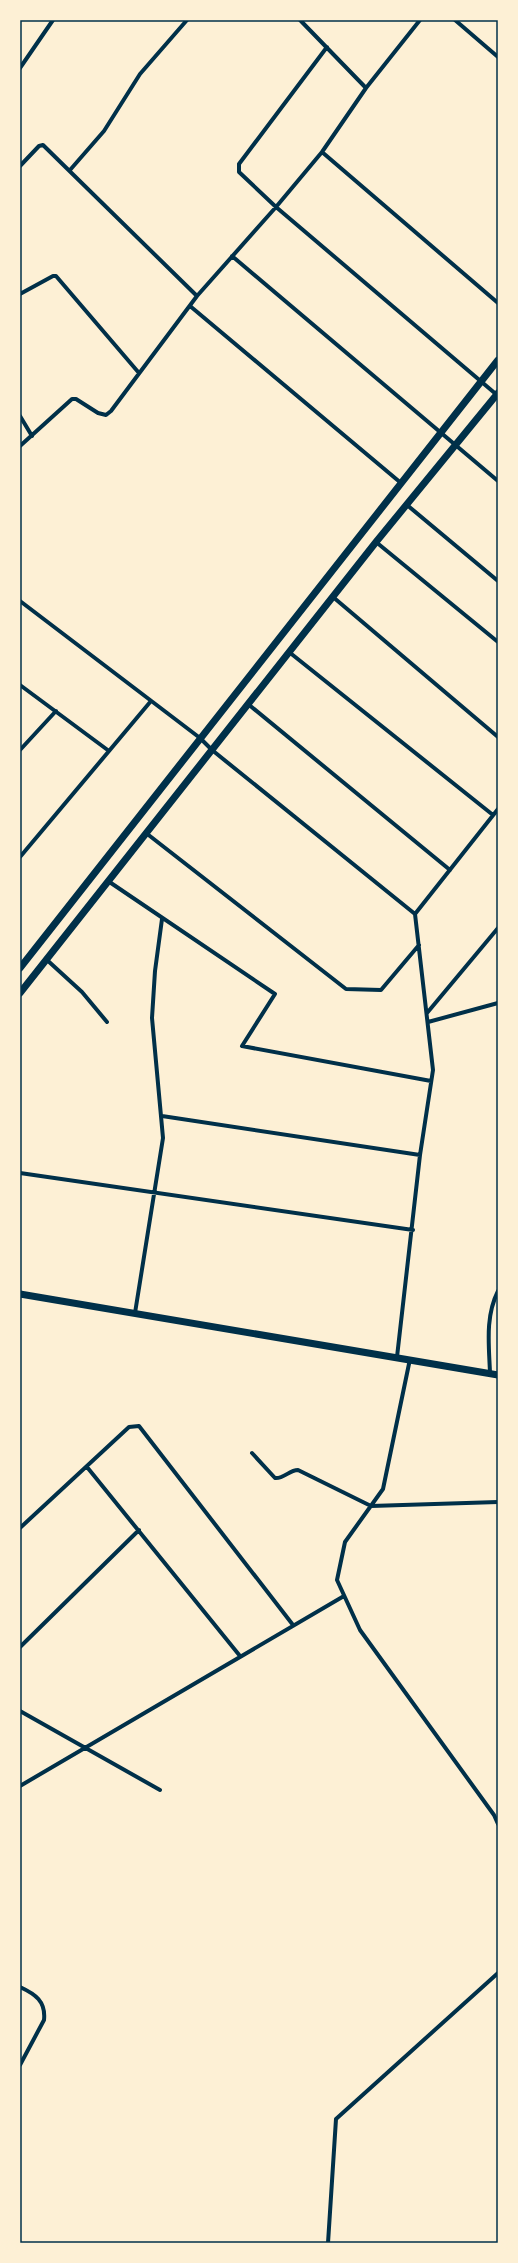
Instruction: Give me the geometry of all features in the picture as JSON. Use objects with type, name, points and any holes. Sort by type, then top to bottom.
[{"type":"street","points":[[20,68],[52,20]]},
{"type":"street","points":[[70,170],[104,131],[140,74],[187,20]]},
{"type":"street","points":[[300,20],[366,88]]},
{"type":"street","points":[[20,446],[72,399],[76,398],[98,413],[106,414],[111,411],[197,296],[276,207],[322,152],[366,88],[420,20]]},
{"type":"street","points":[[454,20],[498,56]]},
{"type":"street","points":[[20,993],[376,542],[498,394],[276,207],[239,172],[238,168],[327,47]]},
{"type":"street","points":[[20,166],[41,145],[70,170],[197,296]]},
{"type":"street","points":[[322,152],[498,303]]},
{"type":"street","points":[[232,256],[498,481]]},
{"type":"street","points":[[20,294],[53,276],[56,276],[139,373]]},
{"type":"street","points":[[190,306],[401,483]]},
{"type":"street","points":[[20,968],[498,360]]},
{"type":"street","points":[[20,416],[32,436]]},
{"type":"street","points":[[407,505],[498,581]]},
{"type":"street","points":[[376,542],[498,642]]},
{"type":"street","points":[[333,597],[498,737]]},
{"type":"street","points":[[20,601],[200,738],[212,750],[415,914],[433,1070],[420,1155],[413,1230],[397,1357]]},
{"type":"street","points":[[289,652],[493,815]]},
{"type":"street","points":[[20,685],[109,751]]},
{"type":"street","points":[[20,857],[151,701]]},
{"type":"street","points":[[248,704],[450,870]]},
{"type":"street","points":[[20,750],[56,711]]},
{"type":"street","points":[[415,914],[498,809]]},
{"type":"street","points":[[146,833],[346,989],[380,990],[419,945]]},
{"type":"street","points":[[108,881],[162,919],[275,994],[242,1046],[431,1081]]},
{"type":"street","points":[[135,1313],[163,1138],[152,1018],[155,971],[162,919]]},
{"type":"street","points":[[427,1013],[498,928]]},
{"type":"street","points":[[47,960],[82,992],[107,1022]]},
{"type":"street","points":[[428,1022],[498,1003]]},
{"type":"street","points":[[162,1116],[420,1155]]},
{"type":"street","points":[[20,1173],[413,1230]]},
{"type":"street","points":[[20,1294],[494,1374],[489,1323],[492,1304],[498,1291]]},
{"type":"street","points":[[410,1359],[383,1489],[344,1542],[337,1580],[360,1630],[494,1815],[498,1824]]},
{"type":"street","points":[[20,1528],[129,1427],[139,1426],[293,1625]]},
{"type":"street","points":[[252,1453],[275,1478],[280,1478],[294,1470],[298,1470],[371,1506],[498,1502]]},
{"type":"street","points":[[87,1466],[240,1656]]},
{"type":"street","points":[[20,1647],[139,1530]]},
{"type":"street","points":[[20,1786],[344,1596]]},
{"type":"street","points":[[20,1711],[160,1790]]},
{"type":"street","points":[[328,2243],[336,2119],[498,1973]]},
{"type":"street","points":[[20,1987],[34,1993],[41,2001],[45,2011],[44,2020],[20,2065]]}]
